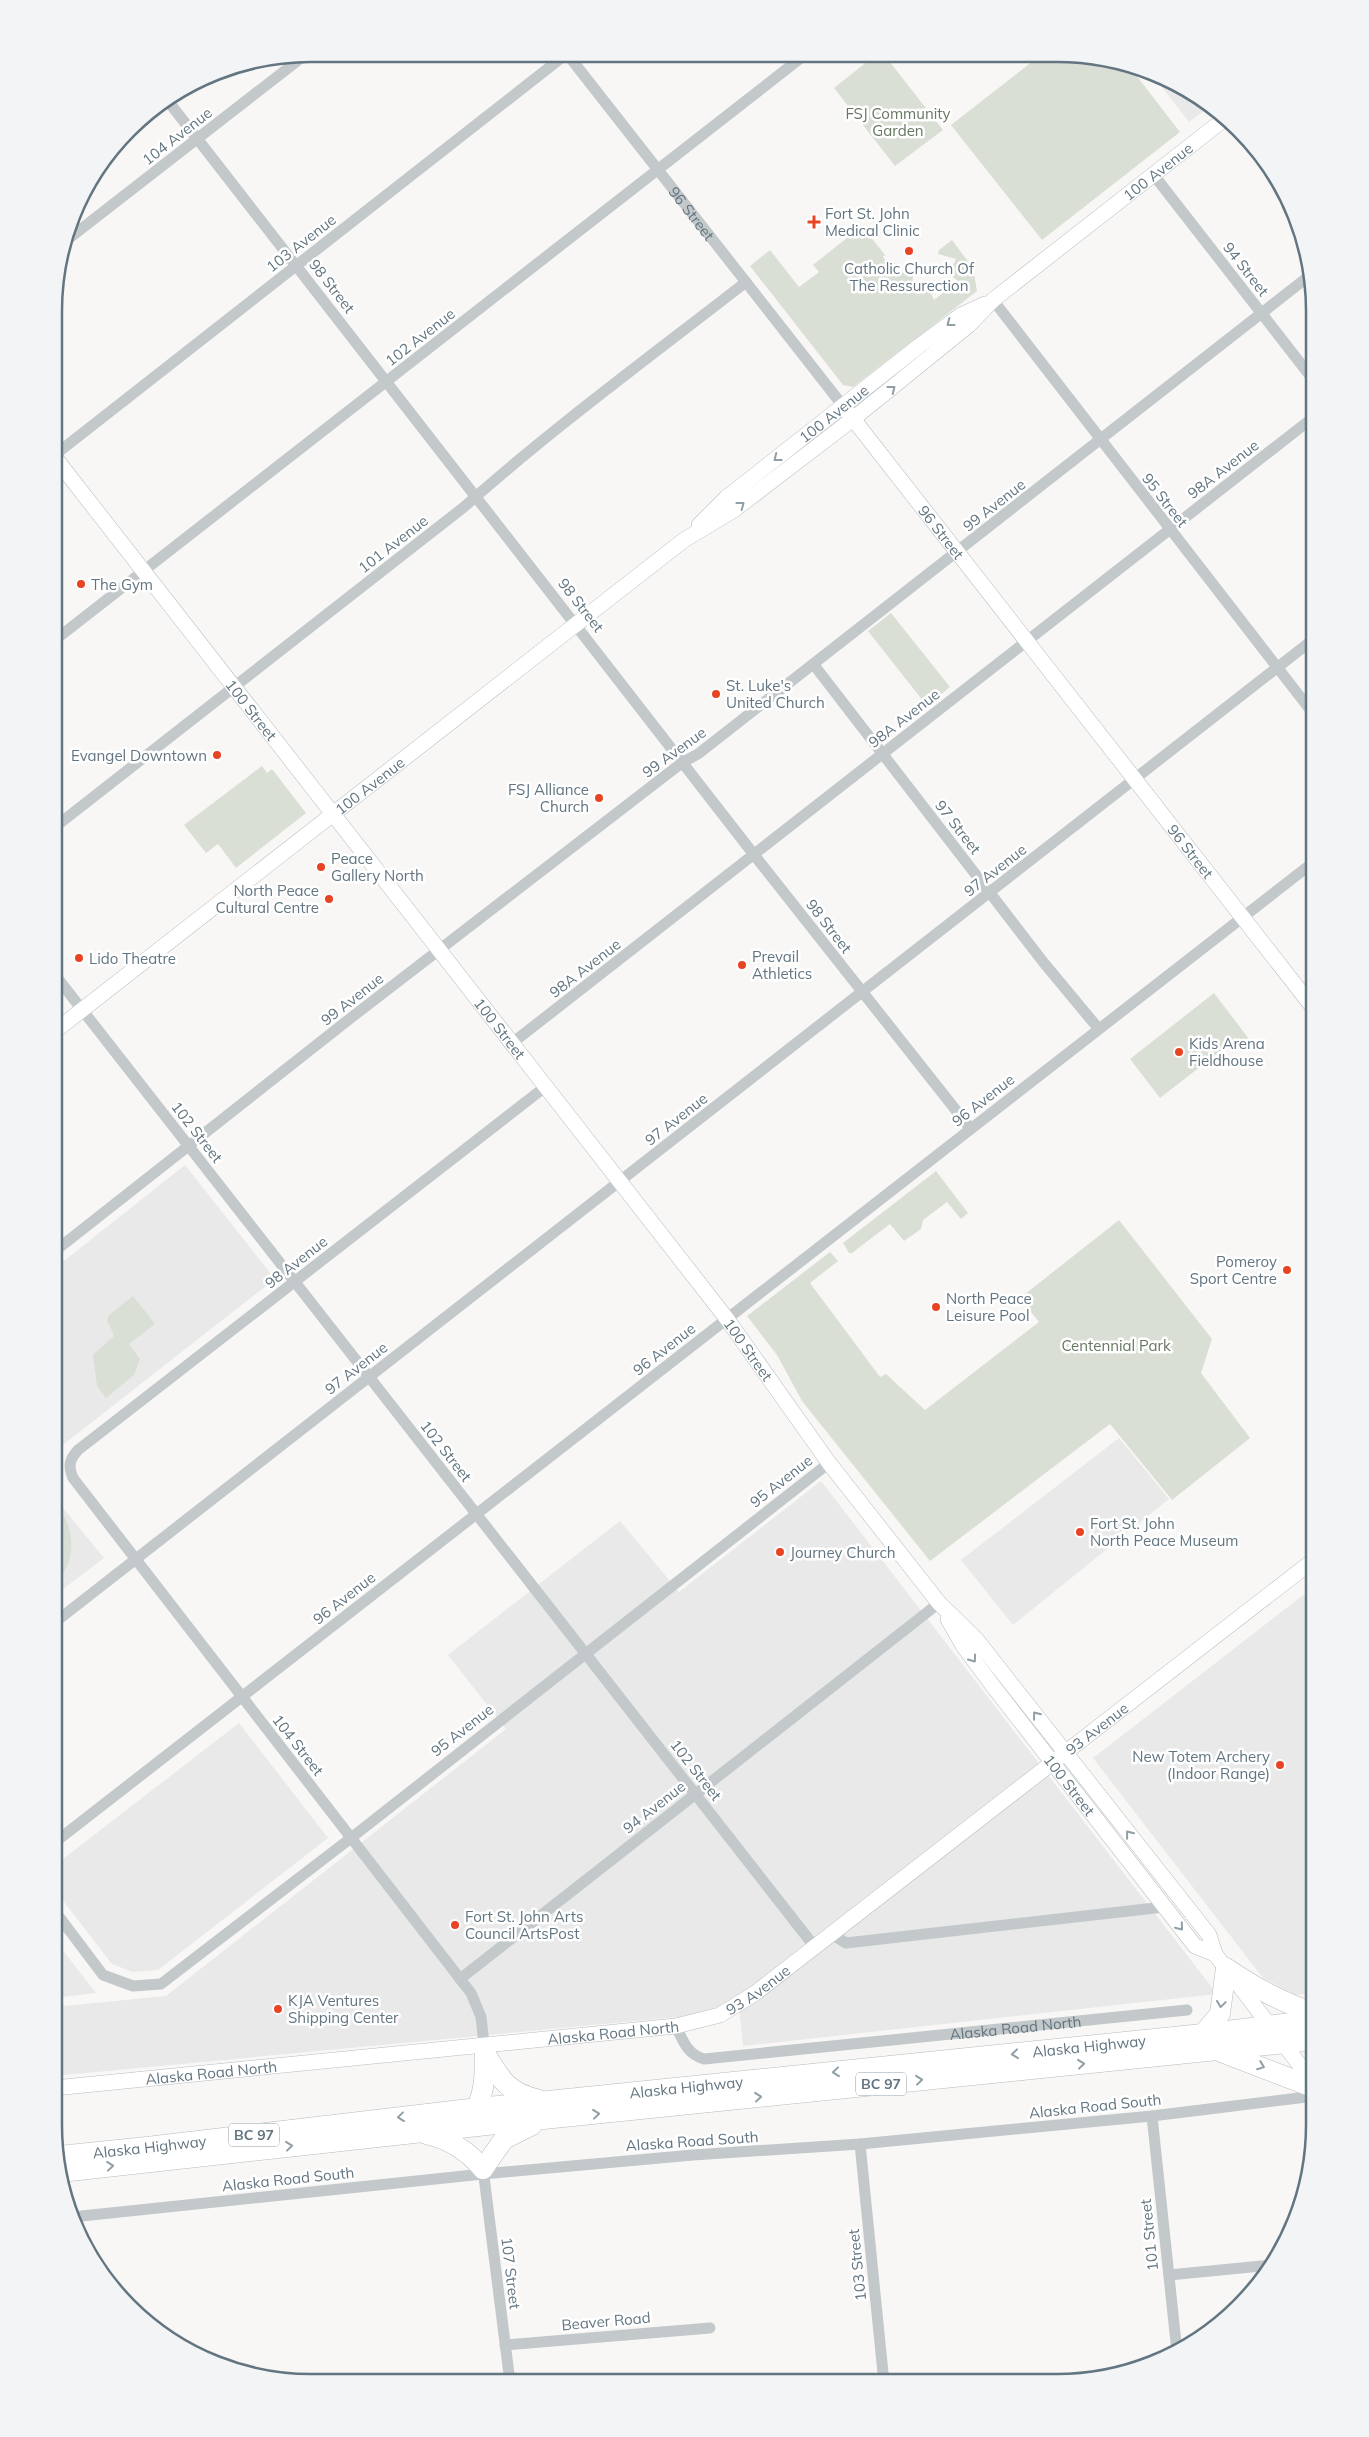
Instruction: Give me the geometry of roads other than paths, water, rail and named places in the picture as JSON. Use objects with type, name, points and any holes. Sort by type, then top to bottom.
[{"type":"highway","points":[[1221,1961],[1266,1994],[1288,2005],[1306,2010]]},
{"type":"highway","points":[[1221,1961],[1220,2014],[1208,2042],[1306,2082]]},
{"type":"highway","name":"Alaska Highway","points":[[1208,2042],[1269,2024],[1306,2021]]},
{"type":"highway","name":"Alaska Highway","points":[[67,2171],[496,2124],[546,2110],[1208,2042],[1282,2044],[1306,2041]]},
{"type":"highway","points":[[465,2127],[478,2108],[485,2082],[485,2048]]},
{"type":"highway","points":[[483,2171],[504,2139],[546,2110],[510,2090],[501,2079],[485,2048]]},
{"type":"highway","points":[[450,2112],[473,2088],[485,2048]]},
{"type":"highway","points":[[483,2171],[489,2141],[496,2124],[517,2105]]},
{"type":"highway","name":"Alaska Highway","points":[[65,2155],[147,2148],[478,2108],[517,2105],[546,2110]]},
{"type":"highway","points":[[418,2132],[440,2137],[454,2144],[475,2160],[483,2171]]},
{"type":"main road","name":"100 Avenue","points":[[684,540],[734,510],[853,419],[969,325],[993,300],[1220,122]]},
{"type":"main road","name":"100 Avenue","points":[[62,1025],[684,540],[726,498],[843,406],[961,315],[993,300]]},
{"type":"main road","name":"96 Street","points":[[843,406],[1306,999]]},
{"type":"main road","name":"100 Street","points":[[62,467],[142,572],[726,1319],[829,1463],[939,1603],[976,1639],[1209,1935],[1221,1961],[1306,2075]]},
{"type":"main road","name":"93 Avenue","points":[[676,2026],[700,2021],[736,2007],[830,1933],[1066,1754],[1306,1566]]},
{"type":"main road","name":"100 Street","points":[[939,1603],[964,1647],[1164,1907],[1195,1946],[1221,1961]]},
{"type":"main road","points":[[1111,1838],[1132,1853],[1144,1867],[1159,1872]]},
{"type":"main road","name":"Alaska Road North","points":[[62,2087],[485,2048],[676,2026]]},
{"type":"street","name":"103 Avenue","points":[[62,449],[557,62]]},
{"type":"street","name":"96 Street","points":[[572,62],[843,406]]},
{"type":"street","name":"102 Avenue","points":[[62,635],[796,62]]},
{"type":"street","name":"104 Avenue","points":[[75,234],[295,63]]},
{"type":"street","name":"98 Street","points":[[171,105],[577,624],[754,856],[970,1128]]},
{"type":"street","name":"94 Street","points":[[1153,174],[1306,370]]},
{"type":"street","name":"99 Avenue","points":[[62,1245],[683,762],[698,754],[814,665],[1304,281]]},
{"type":"street","name":"101 Avenue","points":[[62,822],[476,496],[534,447],[746,282]]},
{"type":"street","name":"95 Street","points":[[993,300],[1169,530],[1306,704]]},
{"type":"street","name":"98A Avenue","points":[[511,1044],[1306,423]]},
{"type":"street","name":"97 Avenue","points":[[62,1617],[1306,645]]},
{"type":"street","name":"97 Street","points":[[814,665],[990,893],[1098,1028]]},
{"type":"street","name":"96 Avenue","points":[[62,1837],[477,1515],[1098,1028],[1306,868]]},
{"type":"street","name":"102 Street","points":[[62,983],[814,1946]]},
{"type":"street","name":"98 Avenue","points":[[69,1464],[71,1458],[78,1450],[544,1087]]},
{"type":"street","name":"95 Avenue","points":[[62,1920],[104,1975],[133,1986],[161,1984],[829,1463]]},
{"type":"street","name":"104 Street","points":[[69,1464],[73,1478],[460,1979],[478,2007],[485,2048]]},
{"type":"street","name":"94 Avenue","points":[[460,1979],[939,1603]]},
{"type":"street","points":[[830,1933],[846,1943],[1164,1907]]},
{"type":"street","name":"Alaska Road North","points":[[676,2026],[688,2051],[704,2059],[1187,2010]]},
{"type":"street","name":"Alaska Road South","points":[[79,2216],[483,2171],[860,2144],[1152,2116],[1306,2097]]},
{"type":"street","name":"101 Street","points":[[1152,2116],[1176,2344]]},
{"type":"street","name":"103 Street","points":[[860,2144],[883,2374]]},
{"type":"street","name":"107 Street","points":[[483,2171],[509,2374]]},
{"type":"street","points":[[1168,2275],[1264,2266]]},
{"type":"street","name":"Beaver Road","points":[[505,2345],[710,2328]]},
{"type":"place","name":"Fort St. John Medical Clinic","points":[[814,222]]},
{"type":"place","name":"Catholic Church Of The Ressurection","points":[[909,251]]},
{"type":"place","name":"The Gym","points":[[81,584]]},
{"type":"place","name":"St. Luke's United Church","points":[[716,694]]},
{"type":"place","name":"Evangel Downtown","points":[[217,755]]},
{"type":"place","name":"FSJ Alliance Church","points":[[599,798]]},
{"type":"place","name":"Peace Gallery North","points":[[321,867]]},
{"type":"place","name":"North Peace Cultural Centre","points":[[329,899]]},
{"type":"place","name":"Lido Theatre","points":[[79,958]]},
{"type":"place","name":"Prevail Athletics","points":[[742,965]]},
{"type":"place","name":"Kids Arena Fieldhouse","points":[[1179,1052]]},
{"type":"place","name":"Pomeroy Sport Centre","points":[[1287,1270]]},
{"type":"place","name":"North Peace Leisure Pool","points":[[936,1307]]},
{"type":"place","name":"Fort St. John North Peace Museum","points":[[1080,1532]]},
{"type":"place","name":"Journey Church","points":[[780,1552]]},
{"type":"place","name":"New Totem Archery (Indoor Range)","points":[[1280,1765]]},
{"type":"place","name":"Fort St. John Arts Council ArtsPost","points":[[455,1925]]},
{"type":"place","name":"KJA Ventures Shipping Center","points":[[278,2009]]},
{"type":"park label","name":"FSJ Community Garden","points":[[898,122]]},
{"type":"park label","name":"Centennial Park","points":[[1116,1345]]}]
